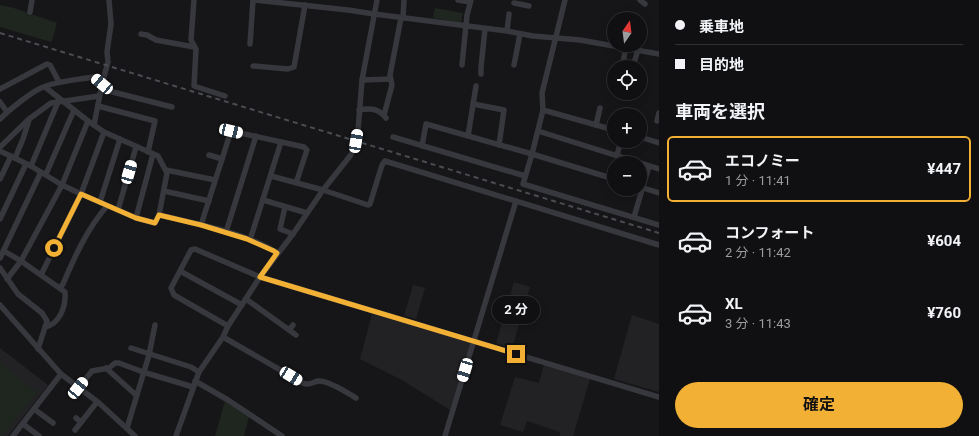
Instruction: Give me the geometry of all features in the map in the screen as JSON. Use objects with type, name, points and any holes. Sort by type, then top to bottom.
[{"type":"street","points":[[30,12],[32,0]]},
{"type":"street","points":[[94,125],[101,87],[108,62],[107,52],[112,24],[109,0]]},
{"type":"street","points":[[194,0],[191,40],[196,49],[194,86],[225,96]]},
{"type":"street","points":[[250,44],[254,0],[305,4],[466,27],[607,44]]},
{"type":"street","points":[[176,436],[199,372],[223,338],[228,326],[260,277],[293,234],[323,190],[350,156],[354,148],[358,130],[362,80],[377,0]]},
{"type":"street","points":[[359,110],[374,109],[385,117],[392,85],[390,79],[404,0]]},
{"type":"street","points":[[458,0],[470,1],[462,65]]},
{"type":"street","points":[[565,0],[554,38],[542,93],[543,110],[523,184],[659,225]]},
{"type":"street","points":[[640,0],[645,4]]},
{"type":"street","points":[[514,3],[523,2],[529,6]]},
{"type":"street","points":[[253,66],[288,69],[294,67],[305,4]]},
{"type":"street","points":[[507,31],[509,14]]},
{"type":"street","points":[[481,74],[486,29]]},
{"type":"street","points":[[141,34],[147,35],[156,40],[194,47]]},
{"type":"street","points":[[514,65],[520,34]]},
{"type":"street","points":[[647,51],[659,54]]},
{"type":"street","points":[[0,89],[47,64],[50,65],[59,82]]},
{"type":"street","points":[[0,119],[7,112],[41,88],[59,82],[93,77],[101,87],[172,107]]},
{"type":"street","points":[[362,80],[390,79]]},
{"type":"street","points":[[468,136],[476,86]]},
{"type":"street","points":[[0,151],[29,165],[62,185],[81,194],[136,218],[155,223],[159,215],[168,173],[158,156],[104,132],[74,110],[60,102],[45,87]]},
{"type":"street","points":[[0,147],[29,119],[51,103],[99,96]]},
{"type":"street","points":[[0,102],[7,112]]},
{"type":"street","points":[[0,219],[60,102]]},
{"type":"street","points":[[473,104],[504,110],[499,145]]},
{"type":"street","points":[[98,106],[155,121],[150,153],[136,218]]},
{"type":"street","points":[[596,125],[600,108]]},
{"type":"street","points":[[0,258],[74,110]]},
{"type":"street","points":[[543,110],[607,128]]},
{"type":"street","points":[[656,120],[659,113]]},
{"type":"street","points":[[0,179],[23,139],[29,119]]},
{"type":"street","points":[[7,279],[21,261],[62,185],[88,121]]},
{"type":"street","points":[[422,146],[426,124],[607,177]]},
{"type":"street","points":[[201,225],[231,131],[304,147],[306,150],[296,183]]},
{"type":"street","points":[[538,131],[617,156],[619,148]]},
{"type":"street","points":[[41,275],[81,194],[104,132]]},
{"type":"street","points":[[226,232],[256,136]]},
{"type":"street","points":[[393,138],[525,176]]},
{"type":"street","points":[[100,202],[120,139]]},
{"type":"street","points":[[647,140],[659,143]]},
{"type":"street","points":[[250,240],[281,142]]},
{"type":"street","points":[[118,210],[136,147]]},
{"type":"street","points":[[209,155],[222,159]]},
{"type":"street","points":[[271,176],[323,190],[368,205],[370,204],[382,165],[385,161],[659,244]]},
{"type":"street","points":[[647,171],[649,166],[659,169]]},
{"type":"street","points":[[166,170],[216,180]]},
{"type":"street","points":[[647,189],[659,193]]},
{"type":"street","points":[[164,191],[209,201]]},
{"type":"street","points":[[634,217],[639,196]]},
{"type":"street","points":[[263,200],[308,213]]},
{"type":"street","points":[[445,436],[516,201]]},
{"type":"street","points":[[60,288],[78,250],[97,217],[107,206]]},
{"type":"street","points":[[286,206],[280,229],[293,234]]},
{"type":"street","points":[[159,215],[226,232],[250,240],[277,253]]},
{"type":"street","points":[[228,326],[174,295],[171,288],[191,250],[194,249],[260,277],[659,397]]},
{"type":"street","points":[[4,251],[65,292],[66,298],[57,322],[51,326],[45,327]]},
{"type":"street","points":[[0,268],[18,294],[42,314],[47,321],[38,349]]},
{"type":"street","points":[[180,271],[242,305]]},
{"type":"street","points":[[246,299],[291,328],[296,335]]},
{"type":"street","points":[[0,305],[61,374],[97,402],[135,436]]},
{"type":"street","points":[[126,428],[149,354],[155,325]]},
{"type":"street","points":[[223,338],[303,384],[307,385],[319,381],[325,382],[356,398]]},
{"type":"street","points":[[131,348],[191,367],[199,372]]},
{"type":"street","points":[[78,388],[92,371],[119,363],[143,372],[194,384],[228,400],[282,436]]},
{"type":"street","points":[[106,368],[136,394]]},
{"type":"street","points":[[13,436],[61,374]]},
{"type":"street","points":[[75,430],[97,402]]},
{"type":"street","points":[[34,409],[52,423]]},
{"type":"street","points":[[76,418],[81,422]]},
{"type":"street","points":[[23,424],[39,436]]},
{"type":"shaded area","points":[[0,5],[14,8],[57,23],[52,41],[51,42],[0,27]]},
{"type":"shaded area","points":[[435,8],[463,13],[461,23],[433,18]]},
{"type":"shaded area","points":[[514,282],[530,287],[512,348],[496,343]]},
{"type":"shaded area","points":[[413,285],[425,288],[416,319],[404,316]]},
{"type":"shaded area","points":[[372,314],[468,342],[470,344],[450,410],[402,380],[360,359]]},
{"type":"shaded area","points":[[632,315],[659,324],[659,392],[614,379]]},
{"type":"shaded area","points":[[0,348],[48,385],[8,436],[0,436]]},
{"type":"shaded area","points":[[0,363],[37,392],[2,436],[0,436]]},
{"type":"shaded area","points":[[544,364],[590,379],[573,436],[560,436],[560,432],[527,421],[523,432],[500,425],[515,377],[539,383]]},
{"type":"shaded area","points":[[225,401],[249,417],[244,436],[215,436]]},
{"type":"railway","points":[[0,33],[659,233]]},
{"type":"route","points":[[54,248],[81,194],[136,218],[155,223],[159,215],[201,225],[247,239],[274,251],[277,253],[260,277],[516,354]]}]
